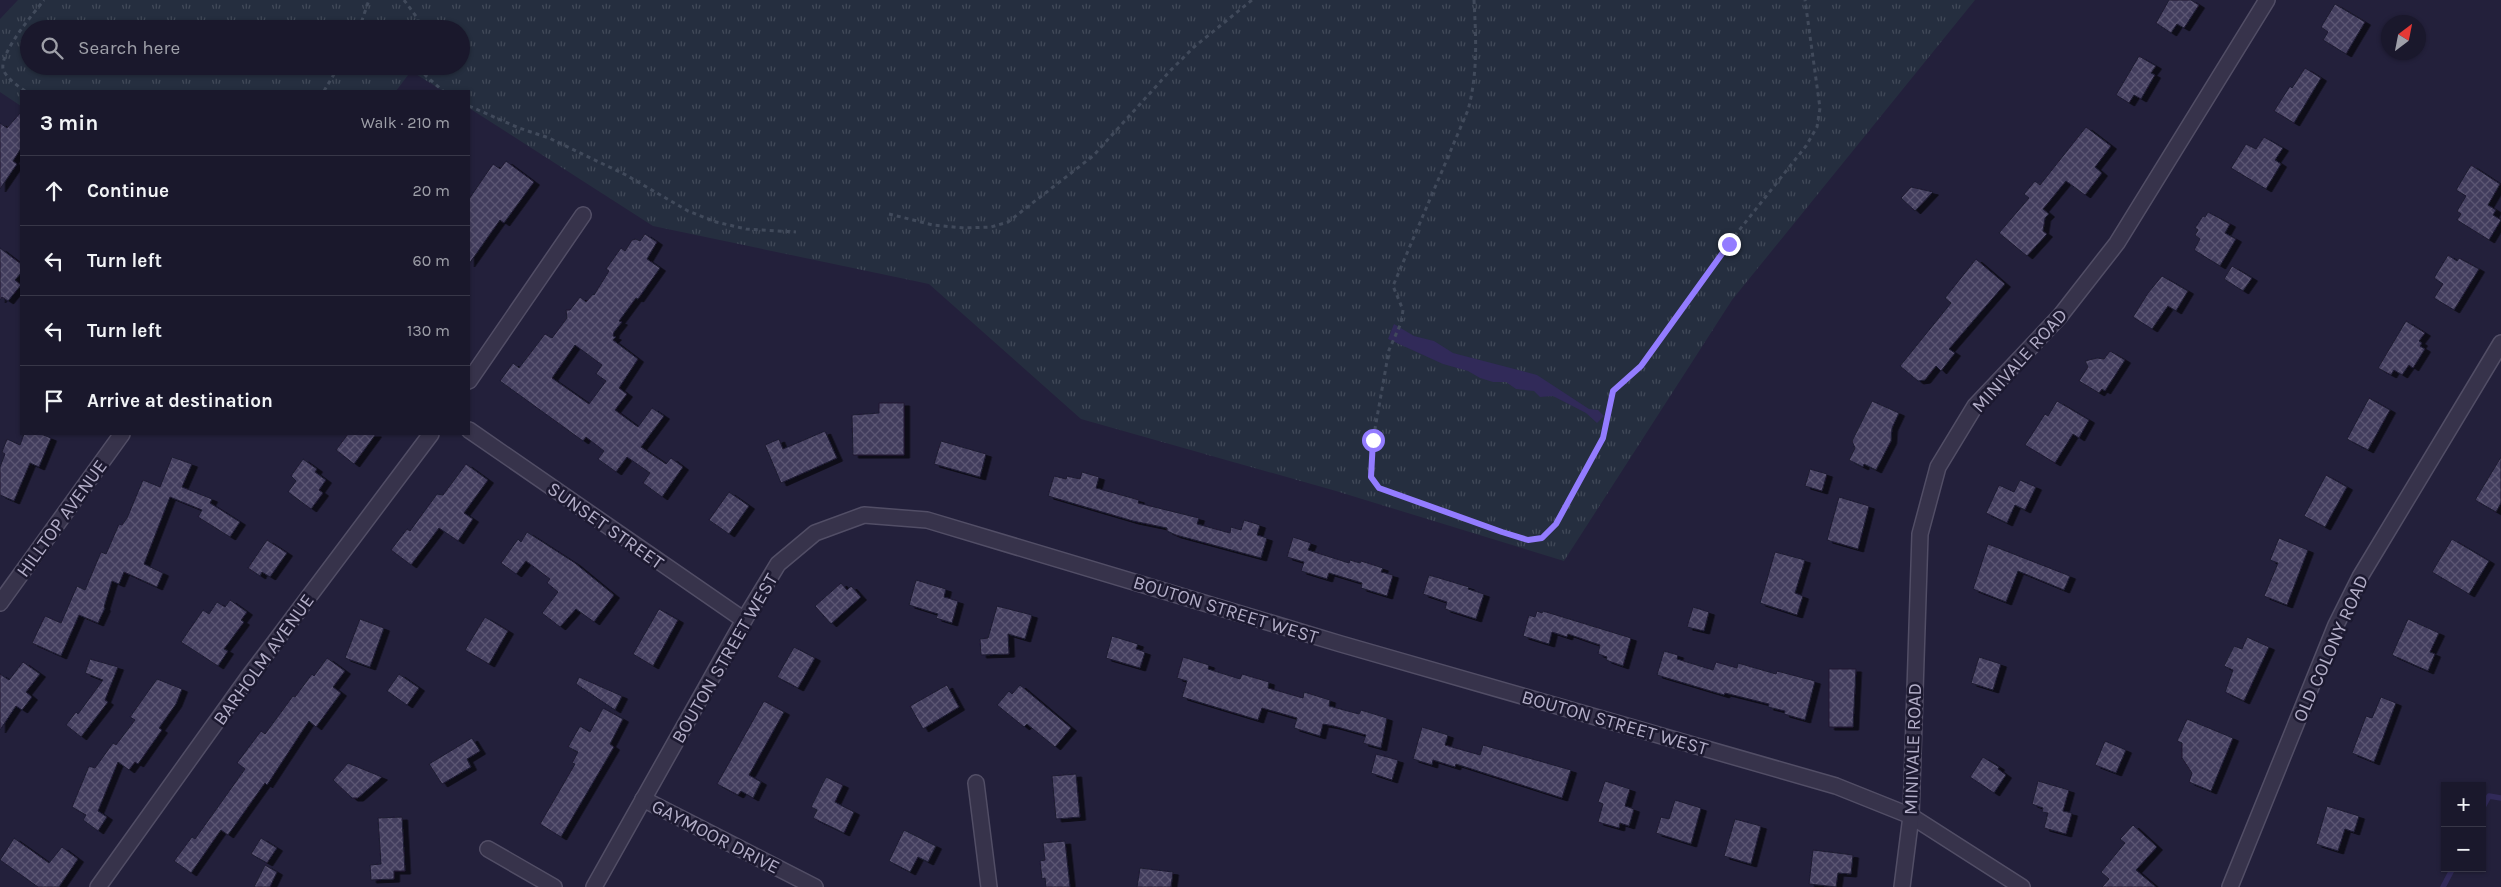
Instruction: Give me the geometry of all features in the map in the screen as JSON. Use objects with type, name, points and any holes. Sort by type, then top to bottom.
[{"type":"street","name":"MINIVALE ROAD","points":[[1902,887],[1911,816],[1920,534],[1938,467],[1975,406],[2060,316],[2116,243],[2266,0]]},
{"type":"street","points":[[470,380],[583,215]]},
{"type":"street","name":"OLD COLONY ROAD","points":[[2230,887],[2336,625],[2356,584],[2501,343]]},
{"type":"street","name":"SUNSET STREET","points":[[470,431],[744,620]]},
{"type":"street","name":"HILLTOP AVENUE","points":[[0,603],[121,435]]},
{"type":"street","name":"BARHOLM AVENUE","points":[[98,887],[247,679],[431,435]]},
{"type":"street","name":"BOUTON STREET WEST","points":[[594,887],[744,620],[778,564],[815,533],[864,515],[927,520],[1341,644],[1836,786],[1911,816],[2022,887]]},
{"type":"street","points":[[976,784],[989,887]]},
{"type":"street","name":"GAYMOOR DRIVE","points":[[643,800],[816,887]]},
{"type":"street","points":[[488,849],[554,887]]},
{"type":"path","points":[[29,20],[44,0]]},
{"type":"path","points":[[362,20],[369,0]]},
{"type":"path","points":[[404,0],[418,20]]},
{"type":"path","points":[[889,214],[933,224],[964,228],[991,227],[1008,222],[1093,156],[1194,47],[1252,0]]},
{"type":"path","points":[[1474,0],[1477,56],[1475,86],[1468,110],[1393,286],[1402,310],[1401,323],[1389,350],[1373,440],[1371,477],[1379,488],[1394,495],[1418,501],[1455,516],[1528,540],[1542,538],[1556,524],[1603,438],[1613,391],[1641,366],[1729,244],[1806,146],[1817,127],[1820,108],[1806,0]]},
{"type":"path","points":[[20,31],[11,43],[2,62],[3,70],[24,90]]},
{"type":"path","points":[[325,90],[334,75]]},
{"type":"path","points":[[424,75],[443,90]]},
{"type":"path","points":[[470,106],[519,128],[549,138],[626,175],[688,211],[716,222],[746,229],[796,232]]},
{"type":"green space","points":[[18,0],[1975,0],[1732,300],[1564,561],[1336,491],[1081,419],[929,284],[653,226],[470,109],[470,90],[441,90],[417,75],[470,75],[470,20],[20,20],[20,75],[408,75],[397,90],[20,90],[20,105],[0,92],[0,19]]},
{"type":"shaded area","points":[[1394,324],[1414,336],[1434,341],[1453,353],[1537,375],[1589,409],[1598,410],[1604,416],[1597,423],[1586,413],[1553,396],[1540,397],[1534,391],[1516,389],[1506,382],[1493,382],[1480,378],[1468,371],[1443,364],[1388,339]]},
{"type":"building","points":[[2169,0],[2191,0],[2199,5],[2184,28],[2177,24],[2171,33],[2156,23]]},
{"type":"building","points":[[2335,4],[2365,22],[2346,54],[2323,40],[2328,32],[2321,27]]},
{"type":"building","points":[[2139,56],[2156,66],[2151,73],[2155,75],[2141,99],[2134,95],[2129,103],[2116,95]]},
{"type":"building","points":[[2305,68],[2321,78],[2294,123],[2274,111],[2290,86],[2292,88]]},
{"type":"building","points":[[20,113],[20,150],[13,161],[17,164],[0,189],[0,123],[7,128]]},
{"type":"building","points":[[2086,127],[2111,146],[2095,167],[2102,173],[2085,195],[2066,181],[2043,209],[2049,214],[2045,218],[2043,231],[2047,234],[2027,256],[1999,233],[2029,198],[2024,194],[2035,181],[2040,185]]},
{"type":"building","points":[[2264,137],[2283,148],[2275,160],[2281,164],[2266,189],[2231,168],[2246,144],[2256,149]]},
{"type":"building","points":[[506,161],[534,182],[504,223],[500,220],[470,263],[470,198],[493,164],[500,169]]},
{"type":"building","points":[[2471,165],[2500,184],[2488,205],[2496,210],[2493,215],[2501,220],[2489,240],[2457,220],[2461,214],[2457,211],[2466,196],[2456,190]]},
{"type":"building","points":[[1911,187],[1933,192],[1915,211],[1901,198]]},
{"type":"building","points":[[2208,212],[2230,224],[2225,233],[2236,239],[2220,266],[2194,250],[2200,239],[2195,235],[2198,230],[2195,228]]},
{"type":"building","points":[[645,234],[657,242],[647,259],[660,268],[638,299],[636,298],[619,321],[622,322],[614,332],[613,336],[616,337],[613,340],[638,359],[619,388],[627,394],[615,410],[638,427],[652,408],[664,416],[641,447],[666,464],[671,458],[683,467],[662,497],[643,483],[650,473],[627,457],[616,472],[598,459],[604,451],[586,437],[583,441],[500,381],[513,363],[519,368],[545,334],[552,338],[567,318],[566,310],[570,310],[580,297],[586,302],[594,295],[609,271],[606,269],[621,248],[625,251],[632,240],[640,241]],"holes":[[[575,345],[602,365],[596,374],[606,381],[589,404],[552,378]]]},
{"type":"building","points":[[0,248],[20,263],[20,274],[15,280],[20,286],[8,301],[2,297],[0,300]]},
{"type":"building","points":[[2448,255],[2457,261],[2459,258],[2479,269],[2454,310],[2434,298],[2443,284],[2434,278]]},
{"type":"building","points":[[1976,259],[2005,284],[1949,349],[1955,353],[1941,371],[1936,366],[1925,380],[1918,381],[1900,366],[1951,303],[1945,298]]},
{"type":"building","points":[[2232,266],[2252,278],[2243,291],[2224,279]]},
{"type":"building","points":[[2162,276],[2188,291],[2176,311],[2168,306],[2152,329],[2133,317],[2148,293]]},
{"type":"building","points":[[2406,321],[2425,333],[2419,341],[2422,343],[2420,346],[2425,349],[2413,368],[2409,365],[2402,375],[2394,370],[2391,375],[2378,368]]},
{"type":"building","points":[[2110,351],[2125,360],[2105,391],[2102,389],[2099,393],[2079,381],[2088,367],[2085,361],[2097,358],[2104,359]]},
{"type":"building","points":[[2369,398],[2390,410],[2368,450],[2347,439]]},
{"type":"building","points":[[1872,401],[1899,413],[1892,428],[1891,441],[1876,470],[1864,464],[1863,467],[1849,460],[1855,448],[1852,441]]},
{"type":"building","points":[[2057,401],[2089,420],[2079,438],[2073,434],[2055,463],[2025,445],[2045,414],[2048,416]]},
{"type":"building","points":[[879,403],[904,403],[904,455],[853,455],[852,415],[879,413]]},
{"type":"building","points":[[825,431],[837,458],[781,483],[765,445],[779,439],[783,449]]},
{"type":"building","points":[[24,435],[44,435],[51,438],[39,467],[30,463],[14,501],[0,495],[0,467],[5,454],[2,452],[7,439],[20,445]]},
{"type":"building","points":[[347,435],[375,435],[354,464],[336,450]]},
{"type":"building","points":[[941,441],[986,454],[980,477],[934,464]]},
{"type":"building","points":[[172,457],[192,464],[182,487],[212,499],[210,503],[240,522],[230,537],[198,517],[202,510],[170,497],[144,564],[163,573],[157,587],[124,572],[119,584],[112,581],[105,608],[98,623],[79,615],[61,656],[32,643],[45,616],[61,623],[77,586],[85,590],[101,552],[106,554],[119,524],[122,525],[127,518],[143,480],[160,487]]},
{"type":"building","points":[[2501,457],[2501,503],[2496,512],[2475,500]]},
{"type":"building","points":[[303,459],[317,469],[315,472],[326,480],[319,490],[323,493],[311,509],[288,492],[296,481],[291,476]]},
{"type":"building","points":[[466,464],[488,480],[464,513],[473,519],[458,541],[439,528],[411,565],[391,550],[407,529],[410,531],[437,494],[443,495]]},
{"type":"building","points":[[1810,469],[1827,474],[1822,491],[1805,486]]},
{"type":"building","points":[[1082,472],[1099,477],[1096,488],[1139,500],[1138,503],[1199,518],[1197,524],[1230,533],[1231,527],[1241,530],[1244,520],[1260,525],[1257,535],[1267,538],[1261,558],[1176,535],[1167,531],[1167,528],[1133,521],[1048,496],[1054,476],[1066,479],[1067,476],[1080,479]]},
{"type":"building","points":[[2326,475],[2347,487],[2325,527],[2304,516]]},
{"type":"building","points":[[2020,480],[2036,487],[2025,510],[2015,505],[2007,523],[1986,513],[1999,485],[2014,492]]},
{"type":"building","points":[[729,492],[749,506],[729,534],[709,520]]},
{"type":"building","points":[[1839,497],[1869,506],[1858,549],[1827,540]]},
{"type":"building","points":[[527,532],[575,563],[614,595],[594,622],[576,609],[560,627],[542,613],[558,592],[547,583],[550,579],[526,561],[516,574],[501,563],[518,539],[521,542]]},
{"type":"building","points":[[1293,537],[1311,543],[1308,550],[1349,563],[1350,560],[1360,563],[1361,561],[1383,568],[1381,572],[1393,575],[1387,596],[1361,588],[1362,583],[1329,573],[1327,579],[1301,571],[1304,562],[1287,557]]},
{"type":"building","points":[[2279,538],[2308,550],[2287,605],[2264,596],[2278,563],[2270,560]]},
{"type":"building","points":[[2452,539],[2489,561],[2469,594],[2432,572]]},
{"type":"building","points":[[267,540],[287,553],[270,577],[262,572],[260,576],[248,568]]},
{"type":"building","points":[[1988,544],[2070,576],[2064,590],[2018,571],[2006,602],[1973,589]]},
{"type":"building","points":[[1775,552],[1805,560],[1795,593],[1803,596],[1797,615],[1760,603]]},
{"type":"building","points":[[1429,575],[1469,587],[1468,589],[1484,594],[1476,619],[1445,609],[1447,602],[1423,594]]},
{"type":"building","points":[[916,580],[946,589],[944,597],[958,601],[952,623],[936,618],[938,614],[909,605]]},
{"type":"building","points":[[841,583],[847,590],[851,586],[861,597],[831,624],[815,606]]},
{"type":"building","points":[[230,600],[247,612],[241,620],[244,622],[224,649],[228,651],[218,666],[181,642],[203,610],[209,614],[217,602],[225,607]]},
{"type":"building","points":[[997,606],[1032,615],[1025,639],[1008,634],[1009,654],[981,655],[980,639],[988,638]]},
{"type":"building","points":[[1693,607],[1709,612],[1704,631],[1687,627]]},
{"type":"building","points":[[659,609],[678,620],[653,666],[633,654]]},
{"type":"building","points":[[1537,611],[1542,613],[1543,611],[1631,638],[1623,666],[1606,660],[1607,657],[1598,654],[1600,645],[1568,634],[1567,637],[1552,632],[1549,644],[1523,636],[1529,615],[1535,617]]},
{"type":"building","points":[[485,617],[508,631],[489,664],[465,650]]},
{"type":"building","points":[[360,619],[384,628],[370,667],[345,658]]},
{"type":"building","points":[[2408,619],[2439,633],[2430,652],[2435,654],[2428,671],[2392,655]]},
{"type":"building","points":[[1112,636],[1138,644],[1136,649],[1145,652],[1140,668],[1106,658]]},
{"type":"building","points":[[2247,637],[2269,647],[2244,701],[2225,692],[2233,670],[2224,666],[2234,646],[2242,649]]},
{"type":"building","points":[[794,647],[815,658],[798,688],[777,677]]},
{"type":"building","points":[[1664,651],[1678,655],[1677,659],[1713,670],[1716,662],[1737,668],[1738,663],[1776,674],[1777,671],[1815,681],[1805,720],[1784,714],[1785,711],[1768,707],[1769,704],[1725,693],[1724,695],[1657,675]]},
{"type":"building","points":[[1183,657],[1209,665],[1208,669],[1240,679],[1242,674],[1269,682],[1268,688],[1303,698],[1304,692],[1330,700],[1329,706],[1359,714],[1361,710],[1387,718],[1381,748],[1363,743],[1366,735],[1334,726],[1323,724],[1320,736],[1294,728],[1297,718],[1262,708],[1258,720],[1182,697],[1187,681],[1177,678]]},
{"type":"building","points":[[1979,657],[2001,664],[1993,690],[1971,683]]},
{"type":"building","points":[[327,658],[345,671],[333,687],[341,693],[316,727],[309,721],[267,785],[265,783],[228,835],[221,830],[191,873],[174,861],[192,837],[195,839],[245,769],[237,763],[261,731],[265,734],[293,696],[295,697],[312,674],[314,676]]},
{"type":"building","points":[[90,659],[118,667],[105,700],[108,702],[81,737],[66,725],[76,712],[78,714],[103,680],[85,673]]},
{"type":"building","points":[[23,662],[40,674],[26,692],[32,697],[22,710],[16,706],[0,730],[0,674],[9,680]]},
{"type":"building","points":[[1829,669],[1856,669],[1853,727],[1829,727]]},
{"type":"building","points":[[399,674],[419,688],[407,705],[387,691]]},
{"type":"building","points":[[579,677],[622,696],[615,710],[576,684]]},
{"type":"building","points":[[157,679],[182,689],[176,704],[159,728],[162,730],[138,764],[135,762],[129,770],[118,762],[98,811],[107,817],[98,831],[83,820],[86,815],[72,807],[89,766],[95,768],[113,743],[116,745],[135,720],[130,717]]},
{"type":"building","points":[[947,685],[959,707],[923,729],[910,706]]},
{"type":"building","points":[[1020,685],[1071,728],[1055,747],[1027,724],[1024,727],[997,705],[1009,691],[1012,694]]},
{"type":"building","points":[[2381,697],[2396,703],[2374,762],[2352,753],[2366,716],[2372,718]]},
{"type":"building","points":[[764,701],[784,712],[749,775],[761,782],[753,798],[741,791],[738,795],[717,784]]},
{"type":"building","points":[[603,708],[623,719],[610,744],[614,747],[561,837],[540,824],[575,764],[572,763],[578,752],[568,747],[580,726],[590,732]]},
{"type":"building","points":[[2187,719],[2233,738],[2211,791],[2189,782],[2192,773],[2182,758],[2182,743],[2177,741]]},
{"type":"building","points":[[1422,727],[1448,735],[1445,745],[1480,755],[1483,745],[1571,770],[1562,798],[1456,764],[1455,767],[1433,760],[1432,765],[1413,759]]},
{"type":"building","points":[[472,738],[480,751],[467,759],[471,767],[442,784],[429,764]]},
{"type":"building","points":[[2105,741],[2126,750],[2116,773],[2095,765]]},
{"type":"building","points":[[1376,754],[1398,760],[1392,780],[1371,773]]},
{"type":"building","points":[[1983,757],[1999,767],[1998,769],[2006,775],[1994,793],[1970,777]]},
{"type":"building","points":[[348,763],[382,777],[358,798],[352,798],[333,780]]},
{"type":"building","points":[[1076,774],[1080,817],[1056,819],[1052,776]]},
{"type":"building","points":[[826,777],[843,785],[835,802],[854,812],[844,833],[813,818],[817,810],[811,807]]},
{"type":"building","points":[[1605,781],[1630,789],[1625,806],[1634,809],[1629,826],[1620,823],[1619,828],[1598,822],[1603,804],[1598,802]]},
{"type":"building","points":[[2038,781],[2069,790],[2063,811],[2072,813],[2066,834],[2044,828],[2048,813],[2042,812],[2043,808],[2032,804]]},
{"type":"building","points":[[1675,800],[1701,808],[1691,844],[1656,833],[1661,817],[1669,819]]},
{"type":"building","points":[[2327,806],[2359,816],[2354,832],[2345,829],[2338,851],[2316,844]]},
{"type":"building","points":[[402,817],[405,871],[394,871],[394,879],[371,880],[370,865],[381,864],[378,818]]},
{"type":"building","points":[[1735,819],[1761,826],[1751,864],[1724,856]]},
{"type":"building","points":[[2133,825],[2157,847],[2136,870],[2156,887],[2102,887],[2109,879],[2101,872],[2125,843],[2120,839]]},
{"type":"building","points":[[904,830],[936,846],[928,862],[918,857],[910,872],[889,861]]},
{"type":"building","points":[[14,838],[49,863],[62,847],[78,859],[59,887],[38,887],[0,860]]},
{"type":"building","points":[[261,838],[277,848],[267,863],[251,854]]},
{"type":"building","points":[[1065,841],[1070,887],[1046,887],[1045,878],[1042,879],[1040,861],[1045,860],[1043,843]]},
{"type":"building","points":[[1813,850],[1853,855],[1851,874],[1838,873],[1836,887],[1809,884]]},
{"type":"building","points":[[265,865],[277,872],[270,887],[254,887]]},
{"type":"building","points":[[1140,868],[1173,872],[1171,887],[1137,887]]},
{"type":"waterway","points":[[2486,802],[2489,796],[2501,798]]},
{"type":"waterway","points":[[2443,887],[2451,872]]},
{"type":"route","points":[[1373,440],[1371,477],[1379,488],[1394,495],[1418,501],[1455,516],[1528,540],[1542,538],[1556,524],[1603,438],[1608,422],[1613,391],[1641,366],[1696,293],[1729,244]]}]
